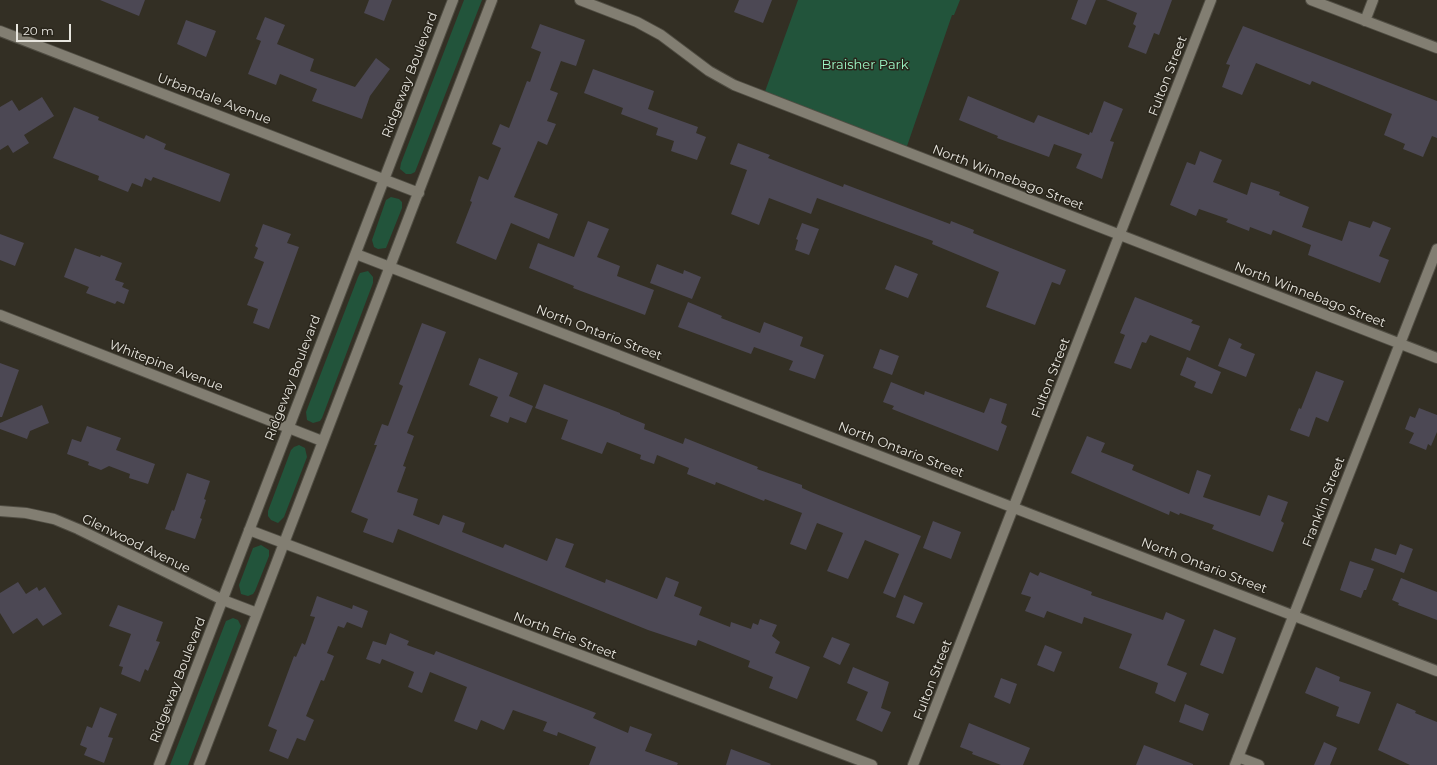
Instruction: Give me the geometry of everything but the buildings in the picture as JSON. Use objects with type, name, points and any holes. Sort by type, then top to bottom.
[{"type":"street","name":"Ridgeway Boulevard","points":[[160,765],[453,0]]},
{"type":"street","points":[[199,765],[492,0]]},
{"type":"street","name":"North Winnebago Street","points":[[580,0],[637,22],[661,35],[709,71],[734,85],[1437,358]]},
{"type":"street","name":"Fulton Street","points":[[913,765],[1211,0]]},
{"type":"street","points":[[1310,0],[1437,48]]},
{"type":"street","points":[[1365,20],[1373,0]]},
{"type":"street","name":"Urbandale Avenue","points":[[0,30],[419,193]]},
{"type":"street","name":"Franklin Street","points":[[1237,761],[1437,249]]},
{"type":"street","name":"North Ontario Street","points":[[356,254],[1437,671]]},
{"type":"street","name":"Whitepine Avenue","points":[[0,315],[322,441]]},
{"type":"street","name":"Glenwood Avenue","points":[[0,511],[26,513],[54,519],[78,529],[223,600],[257,613]]},
{"type":"street","name":"North Erie Street","points":[[249,530],[872,765]]},
{"type":"street","points":[[1237,761],[1258,765]]},
{"type":"green space","points":[[464,0],[482,0],[415,172],[406,174],[400,169],[401,163]]},
{"type":"green space","name":"Braisher Park","points":[[798,0],[960,0],[954,15],[952,15],[905,152],[763,97]]},
{"type":"green space","points":[[391,197],[399,199],[402,202],[402,208],[386,248],[378,249],[374,247],[372,240],[386,200]]},
{"type":"green space","points":[[368,271],[373,277],[373,283],[322,418],[320,421],[313,423],[307,420],[306,412],[358,277],[360,273]]},
{"type":"green space","points":[[299,445],[305,448],[307,457],[284,517],[278,523],[271,520],[268,516],[268,511],[291,450]]},
{"type":"green space","points":[[261,545],[269,550],[269,556],[255,591],[253,594],[248,596],[241,594],[239,585],[253,548]]},
{"type":"green space","points":[[233,618],[238,620],[241,626],[188,765],[170,765],[226,621]]}]
